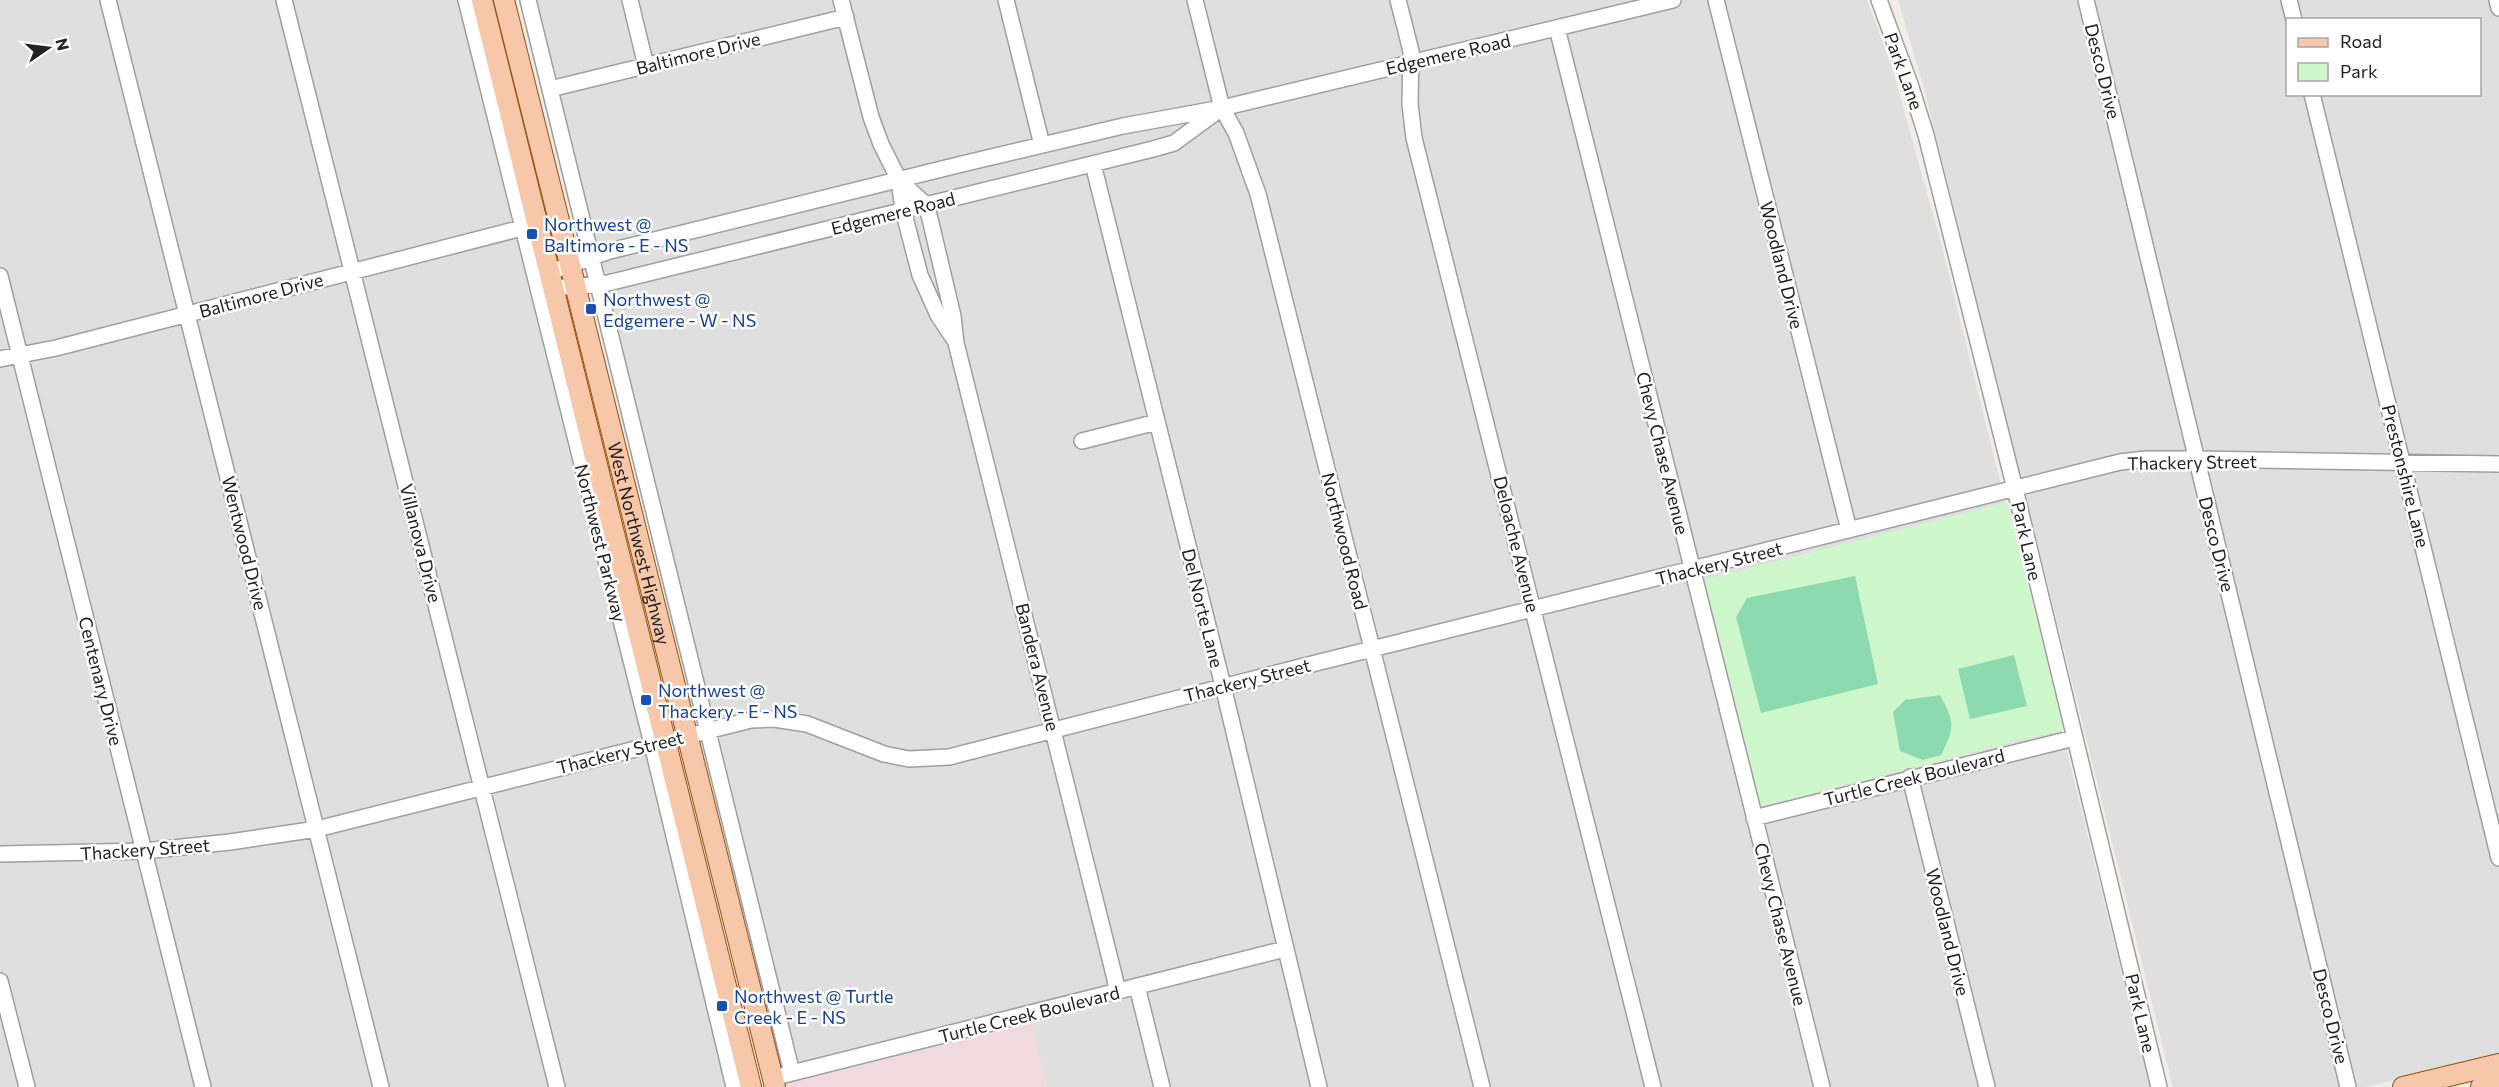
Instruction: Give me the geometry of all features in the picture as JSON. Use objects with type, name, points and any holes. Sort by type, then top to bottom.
[{"type":"main road","name":"West Northwest Highway","points":[[482,0],[552,280],[659,742],[745,1086]]},
{"type":"main road","name":"West Northwest Highway","points":[[504,0],[686,735],[780,1079]]},
{"type":"main road","points":[[2403,1087],[2499,1064]]},
{"type":"main road","points":[[745,1086],[780,1079]]},
{"type":"main road","points":[[2481,1087],[2499,1083]]},
{"type":"street","name":"Wentwood Drive","points":[[108,0],[381,1087]]},
{"type":"street","name":"Villanova Drive","points":[[284,0],[557,1087]]},
{"type":"street","name":"Northwest Parkway","points":[[466,0],[522,228],[659,742]]},
{"type":"street","points":[[528,0],[707,730],[780,1079]]},
{"type":"street","points":[[630,0],[646,66]]},
{"type":"street","name":"Bandera Avenue","points":[[841,0],[871,117],[898,180],[903,210],[920,275],[938,315],[956,343]]},
{"type":"street","points":[[1006,0],[1042,144]]},
{"type":"street","name":"Northwood Road","points":[[1195,0],[1222,108],[1236,133],[1258,194],[1482,1087]]},
{"type":"street","name":"Deloache Avenue","points":[[1398,0],[1411,51],[1410,104],[1414,138],[1653,1087]]},
{"type":"street","name":"Edgemere Road","points":[[552,280],[569,264],[590,257],[1042,144],[1168,116],[1222,108],[1557,28],[1654,2],[1673,0]]},
{"type":"street","name":"Woodland Drive","points":[[1716,0],[1849,530]]},
{"type":"street","name":"Park Lane","points":[[1879,0],[1921,118],[2014,489],[2159,1087]]},
{"type":"street","name":"Desco Drive","points":[[2086,0],[2348,1087]]},
{"type":"street","points":[[2289,0],[2294,18]]},
{"type":"street","points":[[2497,0],[2499,8]]},
{"type":"street","name":"Baltimore Drive","points":[[550,89],[846,17]]},
{"type":"street","name":"Chevy Chase Avenue","points":[[1557,28],[1822,1087]]},
{"type":"street","name":"Prestonshire Lane","points":[[2312,96],[2499,858]]},
{"type":"street","name":"Edgemere Road","points":[[552,280],[575,286],[597,285],[1093,164],[1174,143],[1222,108]]},
{"type":"street","points":[[1168,116],[1174,143]]},
{"type":"street","name":"Del Norte Lane","points":[[1093,164],[1223,686],[1319,1087]]},
{"type":"street","name":"Bandera Avenue","points":[[898,180],[926,205],[953,316],[956,343],[1054,729],[1117,992]]},
{"type":"street","name":"Baltimore Drive","points":[[0,359],[20,356],[522,228]]},
{"type":"street","name":"Centenary Drive","points":[[0,276],[203,1087]]},
{"type":"street","points":[[1082,441],[1157,422]]},
{"type":"street","name":"Thackery Street","points":[[0,854],[144,851],[230,843],[317,829],[751,720],[774,718],[793,721],[820,728],[884,754],[909,759],[949,757],[1223,686],[2120,462],[2146,459],[2197,459],[2499,464]]},
{"type":"street","name":"Turtle Creek Boulevard","points":[[1754,818],[1910,777],[2074,738]]},
{"type":"street","name":"Woodland Drive","points":[[1910,777],[1987,1087]]},
{"type":"street","name":"Turtle Creek Boulevard","points":[[780,1079],[1285,949]]},
{"type":"street","points":[[0,981],[27,1087]]},
{"type":"street","points":[[1137,986],[1162,1087]]},
{"type":"shaded area","points":[[0,0],[460,0],[736,1087],[0,1087]]},
{"type":"shaded area","points":[[519,0],[1867,0],[1892,68],[1941,243],[2150,1087],[1047,1087],[1030,1021],[785,1083]]},
{"type":"shaded area","points":[[1898,0],[2499,0],[2499,1055],[2365,1087],[2173,1087],[1925,92]]},
{"type":"shaded area","points":[[1031,1021],[1047,1087],[787,1087],[785,1083]]},
{"type":"green space","points":[[2007,502],[2065,729],[1761,806],[1703,580]]},
{"type":"green space","points":[[1855,576],[1878,684],[1761,713],[1736,617],[1747,598]]},
{"type":"green space","points":[[2014,655],[2027,706],[1970,719],[1958,669]]},
{"type":"green space","points":[[1940,695],[1951,719],[1951,731],[1941,755],[1923,760],[1900,751],[1893,712],[1905,700]]},
{"type":"place","name":"Northwest @ Baltimore - E - NS","points":[[532,234]]},
{"type":"place","name":"Northwest @ Edgemere - W - NS","points":[[591,309]]},
{"type":"place","name":"Northwest @ Thackery - E - NS","points":[[646,700]]},
{"type":"place","name":"Northwest @ Turtle Creek - E - NS","points":[[722,1006]]}]
